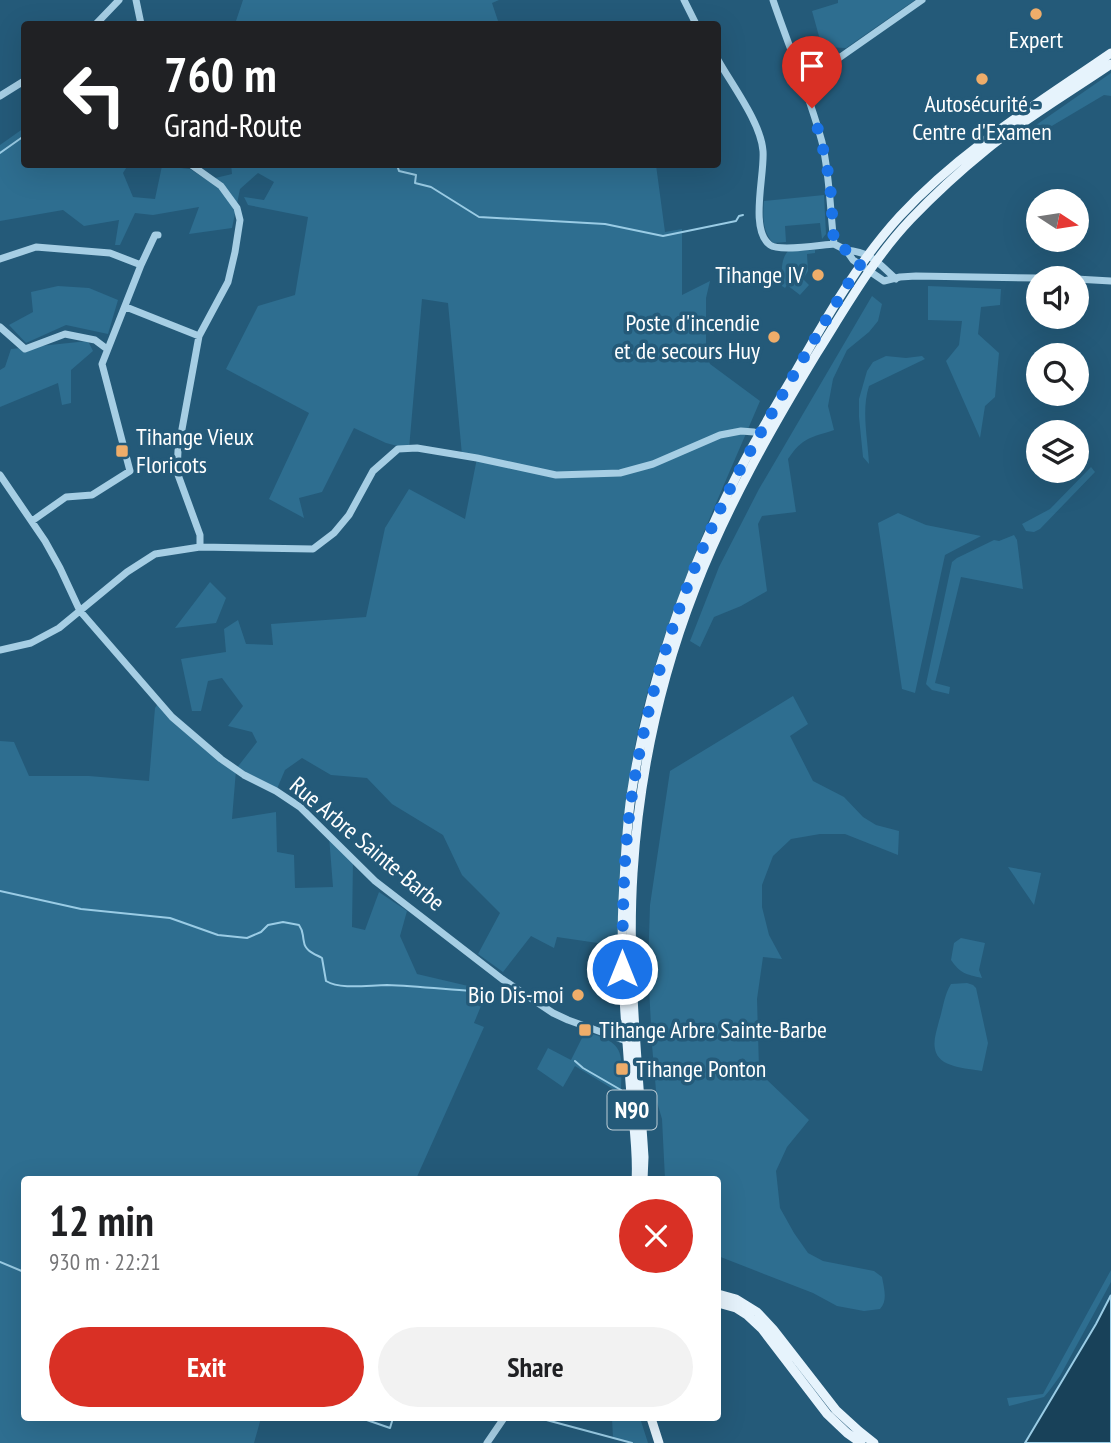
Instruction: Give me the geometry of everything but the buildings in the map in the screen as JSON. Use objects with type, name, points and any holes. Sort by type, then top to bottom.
[{"type":"main road","name":"N90","points":[[872,258],[900,216],[942,174],[982,141],[1111,53]]},
{"type":"main road","name":"N90","points":[[636,1176],[622,969],[623,902],[631,797],[659,674],[686,591],[717,516],[804,357],[862,266],[986,150],[1111,64]]},
{"type":"main road","name":"N90","points":[[643,1176],[631,922],[633,871],[641,799],[661,697],[694,590],[724,521],[772,427],[862,266]]},
{"type":"main road","points":[[721,1295],[736,1299],[757,1312],[836,1410],[874,1443]]},
{"type":"main road","points":[[721,1304],[736,1308],[762,1329],[827,1413],[861,1443]]},
{"type":"main road","points":[[652,1421],[659,1443]]},
{"type":"street","points":[[99,21],[119,0]]},
{"type":"street","points":[[137,0],[140,21]]},
{"type":"street","points":[[684,0],[694,21]]},
{"type":"street","points":[[773,0],[822,144],[830,182],[834,244]]},
{"type":"street","points":[[806,92],[829,65],[922,0]]},
{"type":"street","points":[[721,65],[755,124],[763,151],[759,217],[764,237],[770,245],[780,248],[834,244],[846,250],[862,266],[884,281],[916,276],[1026,278]]},
{"type":"street","points":[[797,67],[829,65]]},
{"type":"street","points":[[0,96],[21,83]]},
{"type":"street","points":[[196,168],[221,186],[237,208],[240,220],[236,252],[228,282],[199,336],[178,452],[177,472],[200,535],[200,547]]},
{"type":"street","points":[[32,521],[66,497],[92,495],[130,471],[102,364],[141,265],[155,235],[158,235]]},
{"type":"street","points":[[0,259],[36,247],[110,253],[141,265]]},
{"type":"street","points":[[846,250],[859,251],[872,258],[896,279]]},
{"type":"street","points":[[1089,280],[1111,281]]},
{"type":"street","points":[[126,307],[199,336]]},
{"type":"street","points":[[0,327],[25,348],[65,334],[95,340],[107,349]]},
{"type":"street","points":[[0,650],[31,643],[59,628],[127,572],[155,554],[200,547],[313,549],[334,533],[349,515],[373,471],[398,450],[417,448],[556,475],[620,473],[653,464],[720,436],[741,431],[759,435],[772,427]]},
{"type":"street","points":[[759,435],[761,451]]},
{"type":"street","name":"Rue Arbre Sainte-Barbe","points":[[0,475],[60,568],[80,611],[172,717],[242,774],[300,807],[375,881],[502,979],[568,1020],[627,1041]]},
{"type":"street","points":[[627,1041],[636,1049]]},
{"type":"street","points":[[488,1443],[502,1421]]},
{"type":"shaded area","points":[[243,0],[499,0],[492,3],[498,21],[236,21]]},
{"type":"shaded area","points":[[838,0],[915,0],[846,48],[822,47],[812,11],[838,3]]},
{"type":"shaded area","points":[[1111,73],[1111,96],[1104,95],[1045,130],[1026,132]]},
{"type":"shaded area","points":[[21,130],[21,168],[126,168],[123,173],[133,197],[155,199],[162,168],[190,169],[207,180],[232,174],[231,168],[656,168],[665,232],[682,229],[682,295],[710,281],[706,298],[706,353],[710,364],[760,401],[681,591],[643,709],[623,827],[618,946],[557,937],[554,948],[531,936],[503,972],[478,954],[500,913],[462,875],[443,835],[392,804],[367,778],[331,775],[302,758],[285,770],[276,791],[236,770],[232,819],[276,812],[277,852],[294,855],[295,888],[333,887],[329,836],[353,860],[352,927],[365,930],[379,892],[407,911],[400,936],[417,974],[481,989],[485,996],[474,1023],[484,1027],[417,1176],[21,1176],[21,1421],[260,1421],[254,1443],[0,1443],[0,741],[14,742],[29,776],[89,776],[149,781],[155,708],[159,702],[236,769],[257,742],[252,732],[228,726],[243,706],[222,678],[208,681],[201,711],[192,711],[181,659],[226,652],[224,629],[238,620],[246,644],[273,645],[271,624],[366,617],[385,528],[409,489],[465,519],[477,458],[462,455],[448,303],[422,299],[409,449],[386,443],[354,428],[322,492],[299,498],[304,518],[269,499],[309,413],[226,369],[258,306],[295,295],[308,217],[248,205],[244,197],[264,200],[274,182],[258,173],[240,189],[232,228],[189,234],[199,207],[153,215],[135,213],[120,245],[115,245],[119,220],[84,226],[63,210],[0,221],[0,145]]},
{"type":"shaded area","points":[[824,195],[826,234],[822,239],[820,223],[785,226],[786,242],[773,243],[765,228],[764,201]]},
{"type":"shaded area","points":[[815,250],[815,253],[807,254],[808,271],[803,279],[809,285],[800,295],[787,285],[785,288],[782,286],[783,263],[788,251]]},
{"type":"shaded area","points":[[58,286],[89,288],[118,300],[108,334],[66,325],[26,343],[9,325],[33,312],[31,292]]},
{"type":"shaded area","points":[[928,286],[1001,289],[1000,305],[981,307],[978,334],[999,353],[995,397],[985,406],[980,438],[946,361],[959,345],[962,321],[928,320]]},
{"type":"shaded area","points":[[872,296],[882,304],[878,321],[847,350],[833,379],[828,406],[834,430],[803,442],[788,459],[796,512],[762,516],[758,524],[767,591],[714,617],[700,647],[690,641],[719,567],[759,489]]},
{"type":"shaded area","points":[[88,341],[93,351],[71,370],[71,403],[62,405],[58,383],[0,407],[0,370],[5,367],[11,349]]},
{"type":"shaded area","points":[[886,356],[922,356],[925,359],[869,386],[865,415],[869,464],[863,457],[859,399],[867,371],[873,362]]},
{"type":"shaded area","points":[[1091,467],[1095,472],[1089,478]]},
{"type":"shaded area","points":[[1075,483],[1084,483],[1040,529],[1034,532],[1026,531],[1022,524],[1050,509]]},
{"type":"shaded area","points":[[898,513],[926,525],[981,536],[945,555],[915,693],[902,689],[878,523]]},
{"type":"shaded area","points":[[1014,535],[1017,540],[1023,589],[961,577],[935,683],[950,687],[949,694],[932,690],[926,684],[952,562],[994,540],[999,541]]},
{"type":"shaded area","points":[[210,582],[226,598],[216,623],[175,628]]},
{"type":"shaded area","points":[[793,696],[808,724],[790,736],[813,781],[844,797],[863,817],[876,825],[899,831],[898,855],[845,834],[820,834],[791,839],[773,856],[762,885],[762,907],[769,935],[782,959],[763,957],[757,999],[759,1068],[765,1078],[809,1120],[787,1147],[776,1171],[780,1208],[808,1253],[823,1261],[874,1271],[882,1277],[885,1298],[880,1309],[864,1311],[837,1306],[813,1293],[721,1257],[721,1176],[665,1176],[662,1119],[657,1102],[652,1045],[648,967],[650,905],[670,771]]},
{"type":"shaded area","points":[[1008,867],[1041,873],[1034,905]]},
{"type":"shaded area","points":[[961,938],[985,943],[979,970],[982,978],[964,973],[951,960],[954,943]]},
{"type":"shaded area","points":[[967,983],[976,988],[988,1043],[982,1071],[947,1064],[937,1055],[935,1049],[934,1042],[949,988],[951,984]]},
{"type":"shaded area","points":[[585,1032],[599,1036],[616,1046],[622,1069],[621,1094],[575,1066],[563,1087],[537,1069],[548,1048],[571,1060]]},
{"type":"shaded area","points":[[1111,1270],[1111,1282],[1060,1376],[1049,1391],[1044,1397],[1009,1406],[1007,1398],[1043,1394]]},
{"type":"shaded area","points":[[1111,1295],[1111,1443],[1025,1443],[1096,1324]]},
{"type":"shaded area","points":[[612,1421],[641,1421],[648,1443],[632,1443],[613,1438]]},
{"type":"waterway","points":[[0,153],[21,138]]},
{"type":"waterway","points":[[398,168],[399,171],[416,175],[415,183],[431,187],[479,217],[605,224],[663,236],[736,221],[743,215]]},
{"type":"waterway","points":[[0,891],[81,909],[170,918],[218,935],[247,938],[261,932],[268,925],[283,922],[299,925],[306,948],[322,958],[326,981],[332,984],[398,985],[471,991],[478,986],[481,990],[489,991]]},
{"type":"waterway","points":[[575,1061],[621,1090]]},
{"type":"waterway","points":[[0,1262],[21,1271]]},
{"type":"waterway","points":[[370,1421],[390,1428],[392,1421]]},
{"type":"waterway","points":[[550,1421],[632,1443]]},
{"type":"place","name":"Expert","points":[[1036,14]]},
{"type":"place","name":"Autosécurité - Centre d'Examen","points":[[982,79]]},
{"type":"place","name":"Tihange IV","points":[[818,275]]},
{"type":"place","name":"Poste d'incendie et de secours Huy","points":[[774,337]]},
{"type":"place","name":"Tihange Vieux Floricots","points":[[122,451]]},
{"type":"place","name":"Bio Dis-moi","points":[[578,995]]},
{"type":"place","name":"Tihange Arbre Sainte-Barbe","points":[[585,1030]]},
{"type":"place","name":"Tihange Ponton","points":[[622,1069]]},
{"type":"route","points":[[622,969],[623,902],[631,797],[648,717],[669,640],[717,516],[737,476],[860,265],[846,250],[834,244],[830,182],[812,108]]}]
